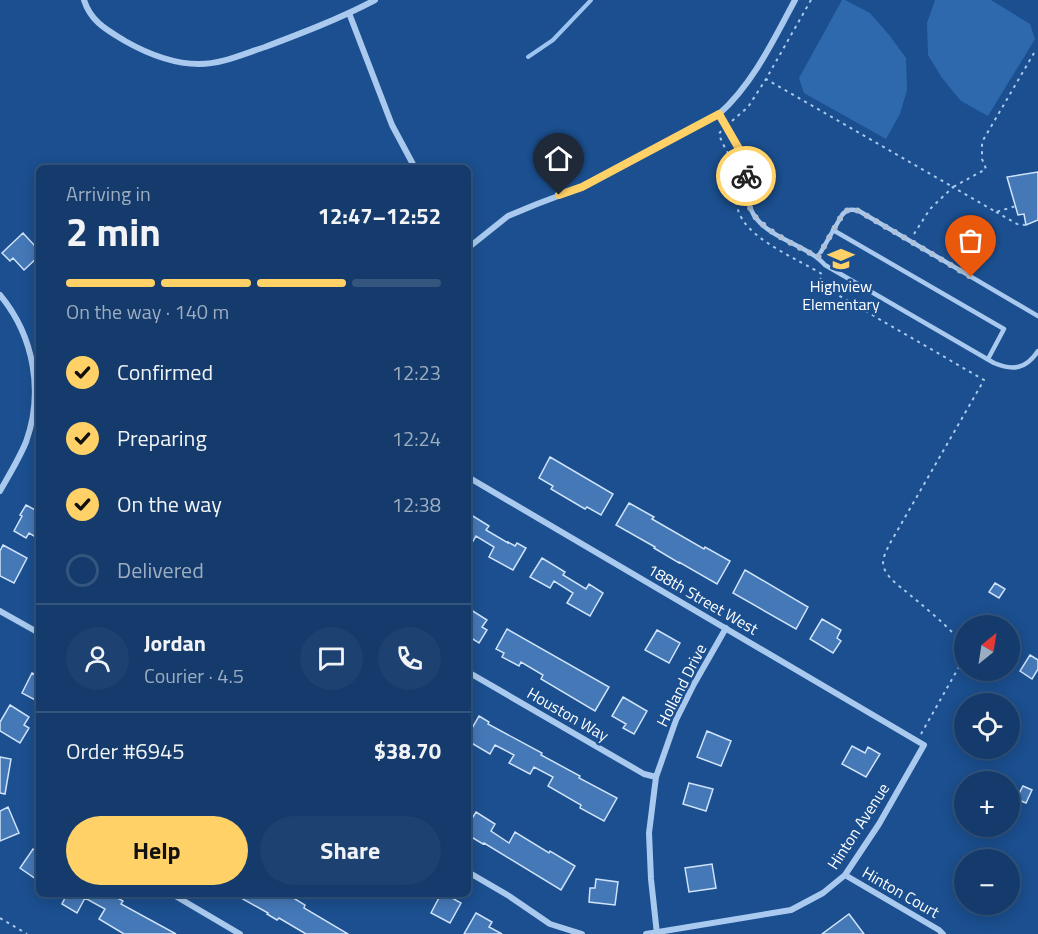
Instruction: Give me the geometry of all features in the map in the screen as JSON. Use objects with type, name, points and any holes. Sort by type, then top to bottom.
[{"type":"street","points":[[84,0],[101,27],[138,48],[175,62],[197,64],[216,63],[308,31],[375,0]]},
{"type":"street","points":[[471,246],[508,216],[582,187],[719,114],[748,81],[795,0]]},
{"type":"street","points":[[349,13],[392,125],[413,165]]},
{"type":"street","points":[[0,295],[12,310],[24,334],[32,360],[35,387],[33,414],[27,440],[0,491]]},
{"type":"street","name":"188th Street West","points":[[471,479],[921,743]]},
{"type":"street","points":[[0,611],[36,631]]},
{"type":"street","name":"Holland Drive","points":[[657,933],[649,834],[656,777],[676,720],[726,628]]},
{"type":"street","name":"Houston Way","points":[[471,674],[644,774],[656,777]]},
{"type":"street","name":"Hinton Avenue","points":[[646,934],[791,910],[823,893],[845,875],[879,824],[921,743]]},
{"type":"street","points":[[471,874],[550,924],[582,934]]},
{"type":"street","name":"Hinton Court","points":[[845,875],[943,934]]},
{"type":"street","points":[[177,897],[240,934]]},
{"type":"lane","points":[[719,114],[742,154],[750,208],[755,218],[763,226],[818,257],[825,265],[1002,366],[1016,368],[1028,363],[1038,351]]},
{"type":"lane","points":[[818,257],[846,211],[852,209],[1038,316]]},
{"type":"lane","points":[[833,230],[1004,329],[988,359]]},
{"type":"path","points":[[811,0],[766,80],[748,107],[719,134],[732,163],[735,202],[749,229],[822,274],[819,284],[984,380],[883,559],[883,567],[894,581],[954,635]]},
{"type":"path","points":[[910,241],[930,209],[953,188],[986,169],[982,159],[982,142],[1034,53]]},
{"type":"path","points":[[766,80],[1017,224],[1026,225]]},
{"type":"path","points":[[996,212],[1016,206]]},
{"type":"path","points":[[921,743],[954,678]]},
{"type":"path","points":[[0,918],[27,934]]},
{"type":"shaded area","points":[[842,0],[870,13],[906,58],[907,90],[900,114],[886,139],[804,93],[799,78]]},
{"type":"shaded area","points":[[935,0],[991,0],[1030,24],[1035,39],[988,116],[961,101],[942,78],[928,55],[927,23]]},
{"type":"building","points":[[1038,172],[1038,220],[1026,225],[1024,214],[1018,215],[1007,177]]},
{"type":"building","points":[[23,233],[34,245],[36,243],[36,259],[24,270],[13,258],[10,261],[2,253]]},
{"type":"building","points":[[550,457],[613,494],[601,515],[587,507],[585,509],[551,489],[553,486],[539,478]]},
{"type":"building","points":[[629,503],[704,549],[705,547],[730,561],[717,584],[616,525]]},
{"type":"building","points":[[26,505],[36,510],[36,537],[29,533],[26,538],[14,531],[22,516],[20,515]]},
{"type":"building","points":[[471,515],[489,526],[486,530],[508,543],[515,546],[517,543],[526,548],[513,570],[489,557],[494,547],[476,536],[471,545]]},
{"type":"building","points":[[3,545],[27,558],[14,583],[0,576],[0,551]]},
{"type":"building","points":[[542,558],[565,572],[563,575],[586,589],[589,584],[603,593],[590,616],[567,603],[573,593],[554,581],[550,588],[530,577]]},
{"type":"building","points":[[745,570],[808,607],[796,629],[733,593]]},
{"type":"building","points":[[995,583],[1005,589],[999,598],[989,592]]},
{"type":"building","points":[[471,610],[487,620],[482,627],[487,630],[479,643],[471,638]]},
{"type":"building","points":[[822,619],[841,630],[837,638],[841,641],[833,653],[810,639]]},
{"type":"building","points":[[507,629],[609,687],[595,711],[541,679],[543,675],[521,662],[519,666],[502,657],[504,653],[496,649]]},
{"type":"building","points":[[657,630],[680,643],[669,663],[645,650]]},
{"type":"building","points":[[1030,655],[1038,660],[1038,669],[1032,679],[1020,671]]},
{"type":"building","points":[[32,673],[36,675],[36,700],[22,693]]},
{"type":"building","points":[[623,697],[647,711],[634,734],[623,728],[626,724],[612,716]]},
{"type":"building","points":[[10,705],[29,717],[24,725],[29,728],[20,743],[0,731],[0,722]]},
{"type":"building","points":[[479,716],[489,722],[488,724],[617,798],[604,821],[548,786],[553,777],[534,767],[530,774],[509,763],[514,755],[495,745],[490,754],[471,743],[471,730]]},
{"type":"building","points":[[707,731],[731,741],[721,766],[697,757]]},
{"type":"building","points":[[852,746],[865,753],[868,747],[880,754],[866,777],[842,764]]},
{"type":"building","points":[[0,757],[11,759],[5,794],[0,793]]},
{"type":"building","points":[[689,783],[713,789],[706,811],[683,804]]},
{"type":"building","points":[[1023,786],[1032,790],[1026,803],[1020,801],[1020,792]]},
{"type":"building","points":[[8,807],[19,833],[0,841],[0,811]]},
{"type":"building","points":[[476,812],[495,824],[491,831],[509,843],[515,832],[575,866],[561,890],[471,837],[471,820]]},
{"type":"building","points":[[33,849],[36,851],[36,879],[20,868]]},
{"type":"building","points":[[712,864],[716,888],[689,892],[685,868]]},
{"type":"building","points":[[596,879],[618,882],[615,905],[589,902],[590,888],[595,888]]},
{"type":"building","points":[[66,897],[116,897],[123,901],[121,904],[176,934],[124,934],[99,919],[105,909],[85,898],[77,913],[62,904]]},
{"type":"building","points":[[239,897],[292,897],[305,905],[304,908],[348,934],[306,934]]},
{"type":"building","points":[[439,897],[450,897],[461,903],[450,923],[431,913]]},
{"type":"building","points":[[476,913],[492,922],[489,927],[502,934],[464,934]]},
{"type":"building","points":[[849,914],[864,934],[822,934]]},
{"type":"waterway","points":[[528,57],[553,40],[591,0]]},
{"type":"way so far","points":[[746,176],[750,208],[755,218],[763,226],[818,257],[842,215],[852,209],[971,277]]},
{"type":"place","name":"Highview Elementary","points":[[841,259]]},
{"type":"route","points":[[559,195],[582,187],[719,114],[742,154],[746,176]]}]
